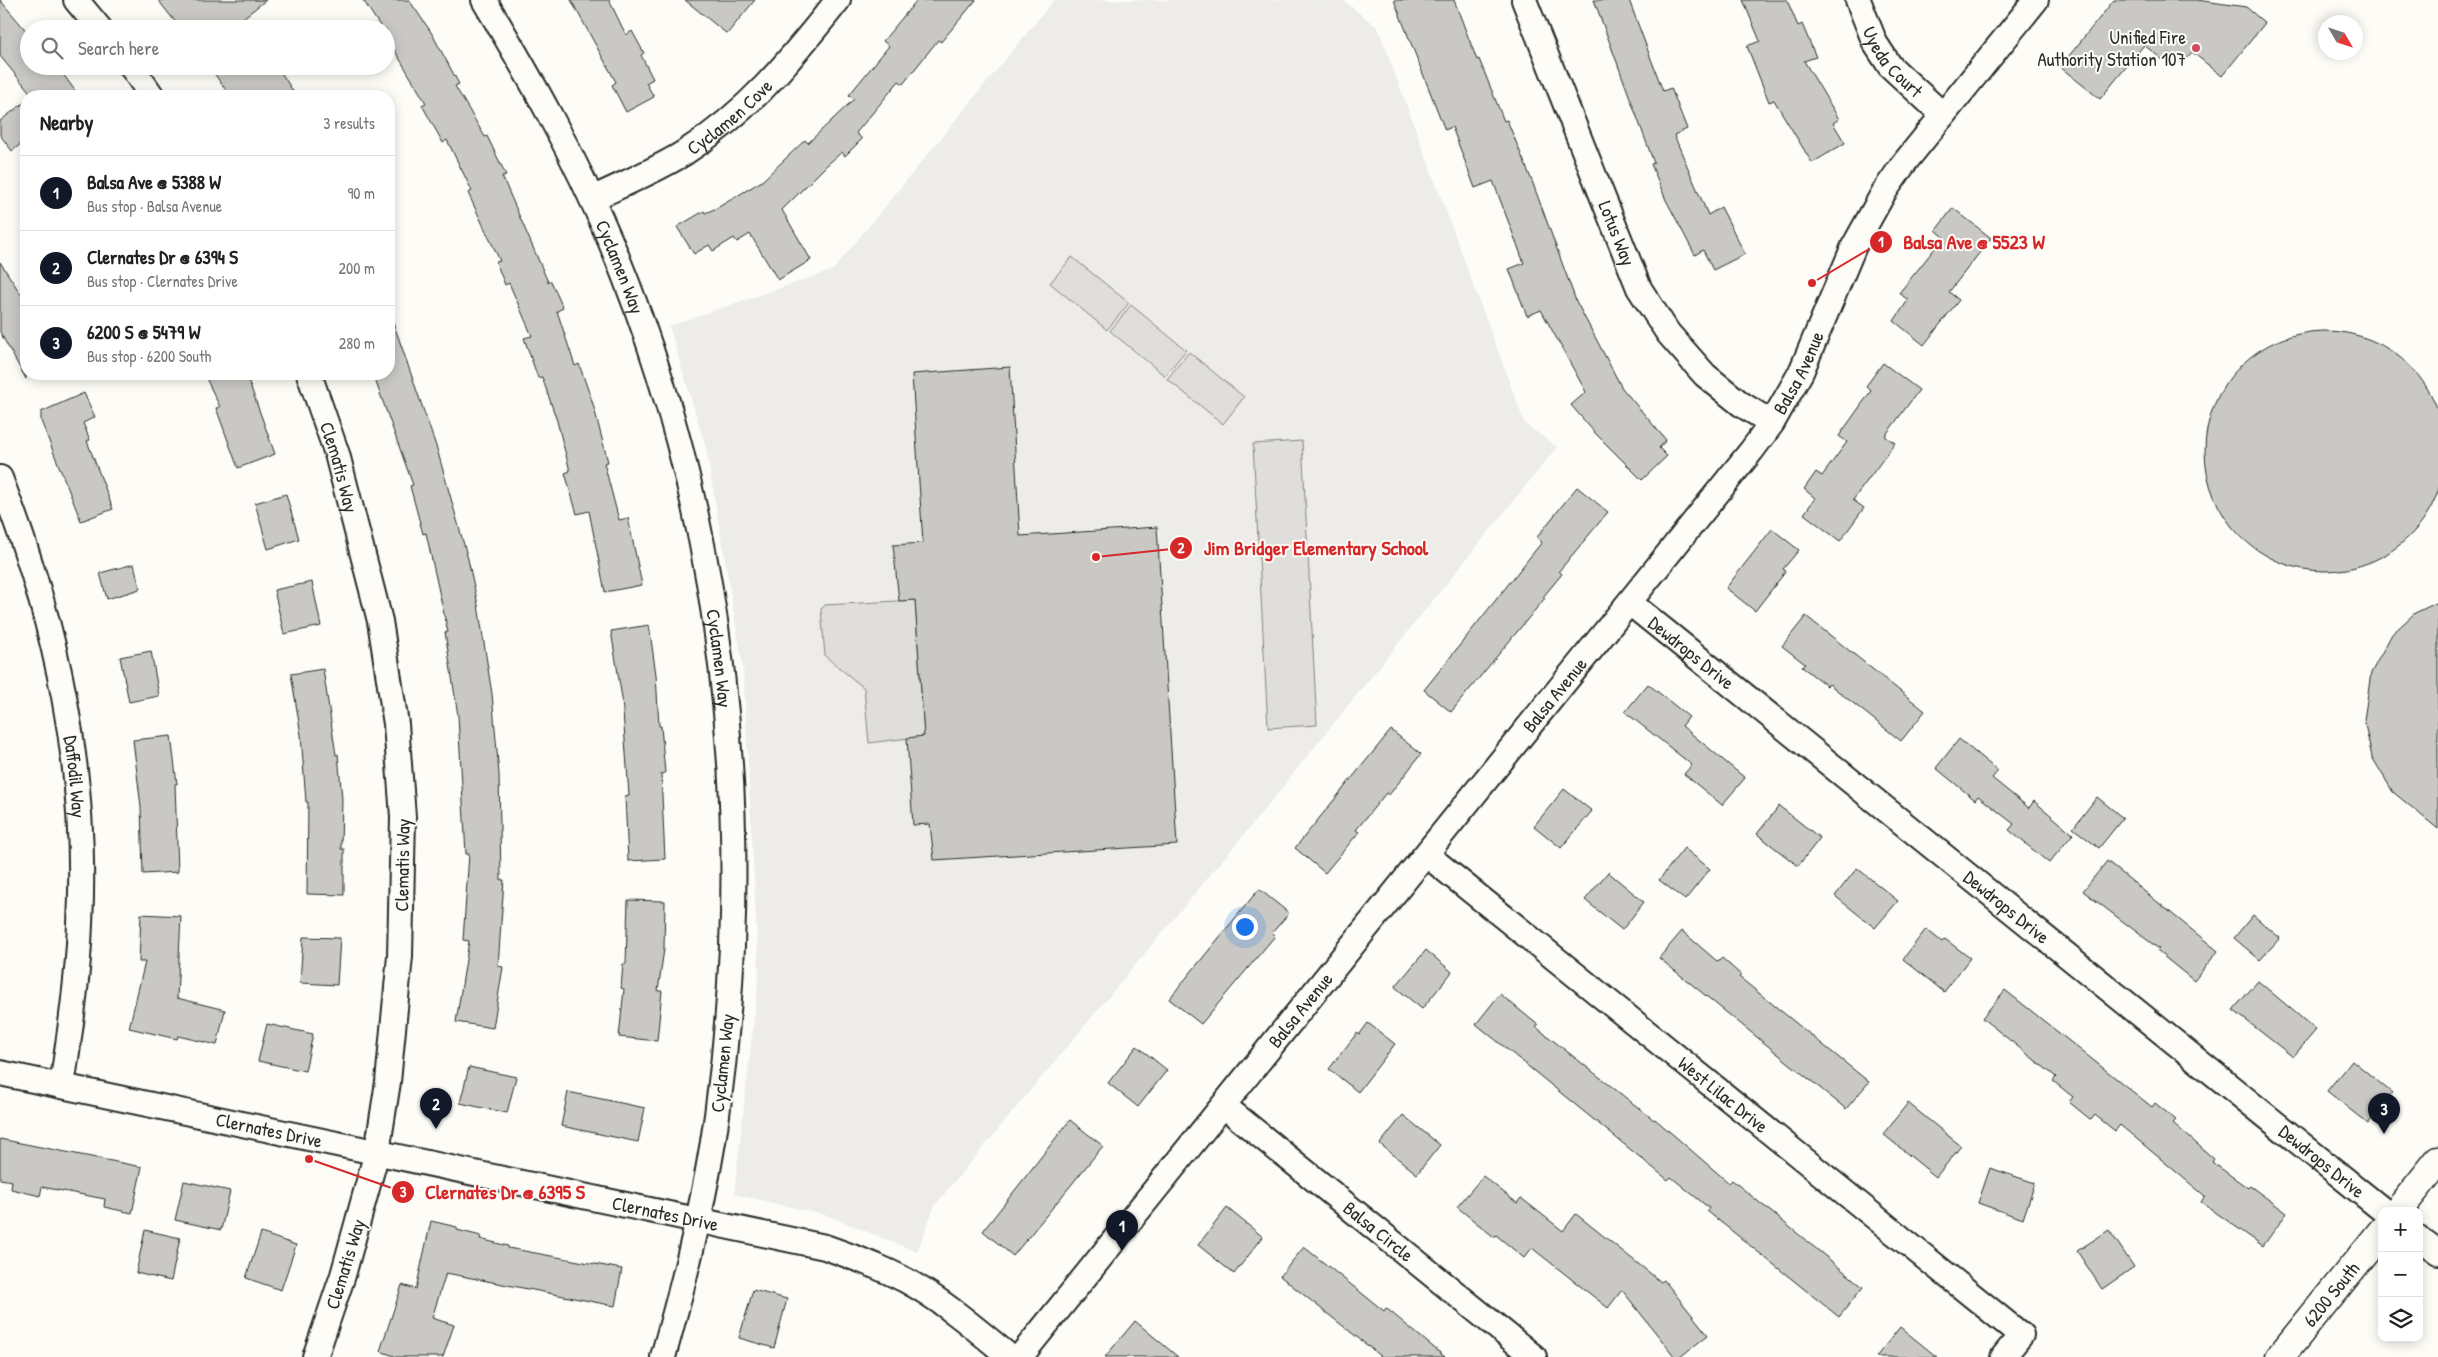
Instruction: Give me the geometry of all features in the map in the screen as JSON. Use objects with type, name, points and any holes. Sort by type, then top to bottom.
[{"type":"main road","points":[[2401,1207],[2438,1161]]},
{"type":"main road","name":"6200 South","points":[[2280,1357],[2378,1236]]},
{"type":"street","points":[[76,0],[93,20]]},
{"type":"street","name":"Cyclamen Way","points":[[484,0],[529,77],[592,199],[622,270],[639,319],[681,457],[708,575],[725,700],[733,826],[732,952],[724,1057],[716,1120],[697,1219],[663,1357]]},
{"type":"street","name":"Cyclamen Cove","points":[[592,199],[683,154],[736,116],[782,70],[838,0]]},
{"type":"street","name":"Lotus Way","points":[[1524,0],[1639,288],[1668,333],[1705,375],[1741,404],[1772,423]]},
{"type":"street","name":"Uyeda Court","points":[[1858,0],[1875,43],[1890,66],[1943,115]]},
{"type":"street","name":"Balsa Avenue","points":[[1020,1357],[1732,478],[1772,423],[1801,372],[1840,276],[1868,218],[1905,162],[2036,0]]},
{"type":"street","points":[[137,75],[148,90]]},
{"type":"street","name":"Clematis Way","points":[[311,380],[337,454],[380,622],[396,724],[403,817],[400,956],[388,1082],[377,1152],[343,1275],[314,1357]]},
{"type":"street","name":"Daffodil Way","points":[[0,478],[27,554],[57,655],[67,707],[78,799],[81,923],[76,988],[62,1086]]},
{"type":"street","name":"Dewdrops Drive","points":[[1630,603],[2379,1207]]},
{"type":"street","name":"West Lilac Drive","points":[[1427,855],[2020,1335],[2003,1357]]},
{"type":"street","name":"Clernates Drive","points":[[0,1073],[825,1247],[881,1268],[907,1281],[946,1306],[1010,1357]]},
{"type":"street","name":"Balsa Circle","points":[[1224,1106],[1534,1357]]},
{"type":"street","points":[[2423,1241],[2438,1252]]},
{"type":"shaded area","points":[[1054,0],[1343,0],[1378,28],[1525,424],[1557,447],[1246,832],[935,1205],[917,1252],[829,1216],[734,1194],[759,975],[743,667],[706,448],[669,326],[833,270]]},
{"type":"shaded area","points":[[1072,257],[1129,303],[1107,330],[1050,283]]},
{"type":"shaded area","points":[[1131,305],[1186,350],[1165,376],[1110,331]]},
{"type":"shaded area","points":[[1189,352],[1244,397],[1223,424],[1167,379]]},
{"type":"shaded area","points":[[1302,441],[1317,725],[1268,728],[1253,444]]},
{"type":"shaded area","points":[[915,600],[924,736],[869,743],[864,688],[825,656],[821,609],[825,605]]},
{"type":"building","points":[[0,0],[20,23],[20,75],[64,75],[75,90],[28,90],[0,56]]},
{"type":"building","points":[[158,0],[266,0],[240,20],[174,20]]},
{"type":"building","points":[[363,0],[409,0],[431,32],[459,84],[455,86],[485,137],[487,136],[506,175],[502,176],[548,282],[551,281],[563,308],[557,311],[575,366],[579,364],[593,404],[608,462],[604,463],[619,520],[628,518],[642,585],[605,592],[589,511],[577,514],[565,473],[570,471],[557,421],[542,377],[538,378],[524,338],[532,336],[509,283],[505,285],[496,262],[500,261],[468,193],[472,191],[447,140],[443,143],[422,105],[426,103],[395,51],[395,20],[376,20]]},
{"type":"building","points":[[571,0],[609,0],[626,35],[632,31],[644,53],[641,55],[653,79],[646,83],[654,97],[626,112],[612,85],[616,82]]},
{"type":"building","points":[[685,0],[755,0],[727,34]]},
{"type":"building","points":[[917,0],[976,0],[941,42],[938,40],[903,84],[899,81],[856,133],[862,139],[845,156],[842,152],[828,164],[782,210],[811,260],[778,280],[750,234],[737,242],[734,238],[713,251],[709,245],[694,254],[677,227],[704,211],[705,213],[717,208],[762,181],[805,140],[808,143],[854,99],[849,95],[889,46],[883,41]]},
{"type":"building","points":[[1394,0],[1454,0],[1477,60],[1479,59],[1504,121],[1507,120],[1532,181],[1576,301],[1622,388],[1666,440],[1659,448],[1667,456],[1642,480],[1595,433],[1571,405],[1586,392],[1541,310],[1527,316],[1509,269],[1524,263],[1493,181],[1475,188],[1452,127],[1445,130]]},
{"type":"building","points":[[1594,0],[1629,0],[1663,91],[1671,88],[1687,129],[1674,135],[1708,215],[1721,207],[1745,254],[1713,270],[1703,250],[1695,255],[1666,200],[1651,164],[1654,163]]},
{"type":"building","points":[[1743,0],[1787,0],[1798,26],[1802,24],[1816,57],[1804,61],[1839,119],[1833,123],[1845,143],[1812,163],[1774,100],[1769,102],[1747,46],[1760,41]]},
{"type":"building","name":"Unified Fire Authority Station 107","points":[[2114,0],[2197,0],[2246,7],[2265,23],[2222,76],[2192,52],[2182,63],[2169,53],[2163,60],[2144,45],[2100,99],[2060,67]]},
{"type":"building","points":[[215,75],[283,75],[292,90],[226,90]]},
{"type":"building","points":[[20,106],[20,145],[12,151],[0,135],[0,121]]},
{"type":"building","points":[[1953,208],[1991,238],[1949,292],[1959,300],[1924,345],[1894,321],[1908,300],[1899,293],[1944,237],[1936,230]]},
{"type":"building","points":[[0,262],[20,293],[20,368],[0,332]]},
{"type":"building","points":[[395,328],[437,449],[468,559],[478,605],[492,694],[499,774],[501,880],[504,880],[498,966],[503,967],[493,1028],[456,1022],[469,941],[463,940],[469,854],[466,854],[458,716],[445,632],[448,632],[426,533],[423,534],[410,486],[413,485],[375,380],[395,380]]},
{"type":"building","points":[[2313,331],[2337,331],[2371,340],[2392,351],[2410,366],[2425,384],[2439,413],[2439,489],[2436,497],[2425,518],[2410,536],[2392,551],[2371,562],[2337,571],[2313,571],[2279,562],[2258,551],[2240,536],[2225,518],[2214,497],[2205,463],[2205,439],[2214,405],[2225,384],[2240,366],[2258,351],[2279,340]]},
{"type":"building","points":[[1883,363],[1919,390],[1885,436],[1895,443],[1853,500],[1864,508],[1840,541],[1804,514],[1815,498],[1804,489],[1816,472],[1822,476],[1847,442],[1839,436],[1871,391],[1866,386]]},
{"type":"building","points":[[1010,367],[1020,536],[1157,527],[1177,845],[934,860],[930,824],[913,825],[907,738],[924,736],[915,600],[899,601],[893,545],[923,543],[912,374]]},
{"type":"building","points":[[207,380],[248,380],[275,454],[238,468],[216,408],[220,407]]},
{"type":"building","points":[[84,393],[95,417],[83,423],[90,440],[87,441],[113,509],[81,521],[41,421],[41,412]]},
{"type":"building","points":[[1577,487],[1608,512],[1559,571],[1562,574],[1543,597],[1545,598],[1451,712],[1424,690],[1542,542],[1537,537]]},
{"type":"building","points":[[286,494],[299,539],[268,549],[255,503]]},
{"type":"building","points":[[1772,529],[1799,550],[1783,569],[1786,571],[1755,611],[1726,588]]},
{"type":"building","points":[[134,564],[140,589],[107,599],[100,573]]},
{"type":"building","points":[[312,582],[321,626],[284,634],[274,590]]},
{"type":"building","points":[[2438,602],[2438,829],[2393,792],[2372,757],[2364,720],[2371,673],[2392,634],[2415,613]]},
{"type":"building","points":[[1806,616],[1925,711],[1901,741],[1829,684],[1827,686],[1802,667],[1805,664],[1782,646]]},
{"type":"building","points":[[649,625],[656,675],[659,726],[661,726],[665,773],[661,774],[665,859],[628,861],[625,796],[629,795],[622,698],[611,631]]},
{"type":"building","points":[[151,651],[159,696],[129,702],[120,657]]},
{"type":"building","points":[[323,669],[336,755],[338,754],[342,799],[341,849],[344,849],[344,895],[307,894],[308,802],[306,802],[301,735],[291,674]]},
{"type":"building","points":[[1648,684],[1689,717],[1682,726],[1745,778],[1722,805],[1684,774],[1692,765],[1625,712]]},
{"type":"building","points":[[1391,730],[1421,754],[1389,795],[1386,793],[1356,830],[1359,832],[1325,873],[1295,848]]},
{"type":"building","points":[[171,736],[177,784],[175,784],[178,872],[143,874],[141,807],[133,740]]},
{"type":"building","points":[[1959,739],[1998,771],[1992,778],[2029,808],[2034,801],[2073,834],[2049,863],[2009,830],[2014,824],[1978,796],[1975,800],[1936,768]]},
{"type":"building","points":[[1564,789],[1592,811],[1561,848],[1534,826]]},
{"type":"building","points":[[2097,797],[2123,818],[2099,848],[2073,828]]},
{"type":"building","points":[[1779,806],[1820,838],[1798,866],[1757,834]]},
{"type":"building","points":[[1684,848],[1710,869],[1685,900],[1659,880]]},
{"type":"building","points":[[2107,861],[2218,951],[2194,981],[2157,951],[2159,949],[2083,891]]},
{"type":"building","points":[[1857,868],[1898,901],[1875,928],[1835,896]]},
{"type":"building","points":[[1608,872],[1644,902],[1622,930],[1585,900]]},
{"type":"building","points":[[1259,889],[1289,913],[1272,933],[1275,936],[1201,1024],[1169,999]]},
{"type":"building","points":[[628,900],[665,901],[664,949],[658,991],[662,991],[657,1041],[619,1037],[624,989],[621,988],[623,964],[626,964]]},
{"type":"building","points":[[141,914],[181,916],[177,998],[225,1010],[217,1045],[178,1036],[177,1039],[129,1028],[145,962],[139,962]]},
{"type":"building","points":[[2253,915],[2280,938],[2260,960],[2234,938]]},
{"type":"building","points":[[1926,929],[1942,942],[1945,939],[1970,958],[1944,992],[1903,959]]},
{"type":"building","points":[[1682,931],[1718,962],[1722,958],[1741,975],[1739,977],[1869,1082],[1846,1109],[1659,958]]},
{"type":"building","points":[[303,937],[340,938],[337,985],[300,983]]},
{"type":"building","points":[[1426,950],[1452,972],[1422,1009],[1395,987]]},
{"type":"building","points":[[2258,981],[2316,1030],[2293,1057],[2233,1010]]},
{"type":"building","points":[[2005,990],[2152,1107],[2155,1103],[2176,1120],[2173,1123],[2214,1159],[2212,1162],[2248,1188],[2250,1186],[2287,1213],[2263,1246],[2201,1202],[2205,1196],[2120,1125],[2115,1131],[2095,1115],[2091,1120],[2069,1102],[2073,1097],[2053,1081],[2056,1077],[1982,1018]]},
{"type":"building","points":[[1500,994],[1538,1025],[1536,1027],[1655,1119],[1729,1183],[1732,1180],[1863,1287],[1839,1317],[1707,1211],[1709,1208],[1671,1177],[1668,1180],[1476,1024]]},
{"type":"building","points":[[1368,1023],[1395,1044],[1358,1092],[1329,1069],[1357,1033],[1359,1035]]},
{"type":"building","points":[[267,1024],[313,1034],[305,1071],[258,1061]]},
{"type":"building","points":[[1137,1046],[1167,1070],[1138,1107],[1108,1083]]},
{"type":"building","points":[[2352,1060],[2392,1093],[2368,1124],[2327,1091]]},
{"type":"building","points":[[469,1067],[516,1077],[507,1113],[460,1103]]},
{"type":"building","points":[[568,1092],[645,1108],[638,1142],[561,1126]]},
{"type":"building","points":[[1908,1103],[1961,1146],[1936,1177],[1883,1134]]},
{"type":"building","points":[[1403,1115],[1440,1145],[1417,1174],[1380,1144]]},
{"type":"building","points":[[1070,1120],[1103,1146],[1013,1256],[983,1231]]},
{"type":"building","points":[[0,1139],[142,1167],[132,1213],[104,1207],[105,1199],[42,1187],[40,1196],[11,1189],[12,1181],[0,1179]]},
{"type":"building","points":[[1990,1168],[2035,1183],[2023,1219],[1978,1203]]},
{"type":"building","points":[[1483,1176],[1517,1203],[1521,1198],[1563,1231],[1576,1214],[1661,1282],[1664,1280],[1708,1335],[1680,1357],[1675,1357],[1622,1290],[1608,1308],[1532,1248],[1524,1258],[1496,1235],[1494,1237],[1457,1207]]},
{"type":"building","points":[[184,1181],[230,1191],[221,1230],[175,1220]]},
{"type":"building","points":[[1227,1208],[1263,1237],[1234,1274],[1198,1245]]},
{"type":"building","points":[[431,1221],[457,1227],[457,1230],[481,1236],[480,1239],[508,1246],[508,1248],[622,1269],[615,1306],[446,1273],[432,1318],[454,1325],[443,1357],[397,1357],[380,1351],[402,1285],[416,1289]]},
{"type":"building","points":[[145,1230],[180,1238],[171,1281],[136,1273]]},
{"type":"building","points":[[2109,1230],[2134,1267],[2102,1289],[2077,1251]]},
{"type":"building","points":[[261,1233],[296,1245],[281,1290],[246,1278]]},
{"type":"building","points":[[1304,1247],[1384,1311],[1386,1308],[1445,1357],[1382,1357],[1280,1276]]},
{"type":"building","points":[[753,1290],[787,1299],[774,1348],[739,1338]]},
{"type":"building","points":[[1135,1321],[1178,1357],[1105,1357]]},
{"type":"building","points":[[1900,1327],[1937,1357],[1876,1357]]},
{"type":"place","name":"Unified Fire Authority Station 107","points":[[2196,48]]},
{"type":"place","name":"Balsa Ave @ 5523 W","points":[[1812,283]]},
{"type":"place","name":"Jim Bridger Elementary School","points":[[1096,557]]},
{"type":"place","name":"Clernates Dr @ 6394 S","points":[[436,1129]]},
{"type":"place","name":"6200 S @ 5479 W","points":[[2384,1134]]},
{"type":"place","name":"Clernates Dr @ 6395 S","points":[[309,1159]]},
{"type":"place","name":"Balsa Ave @ 5388 W","points":[[1122,1251]]}]
